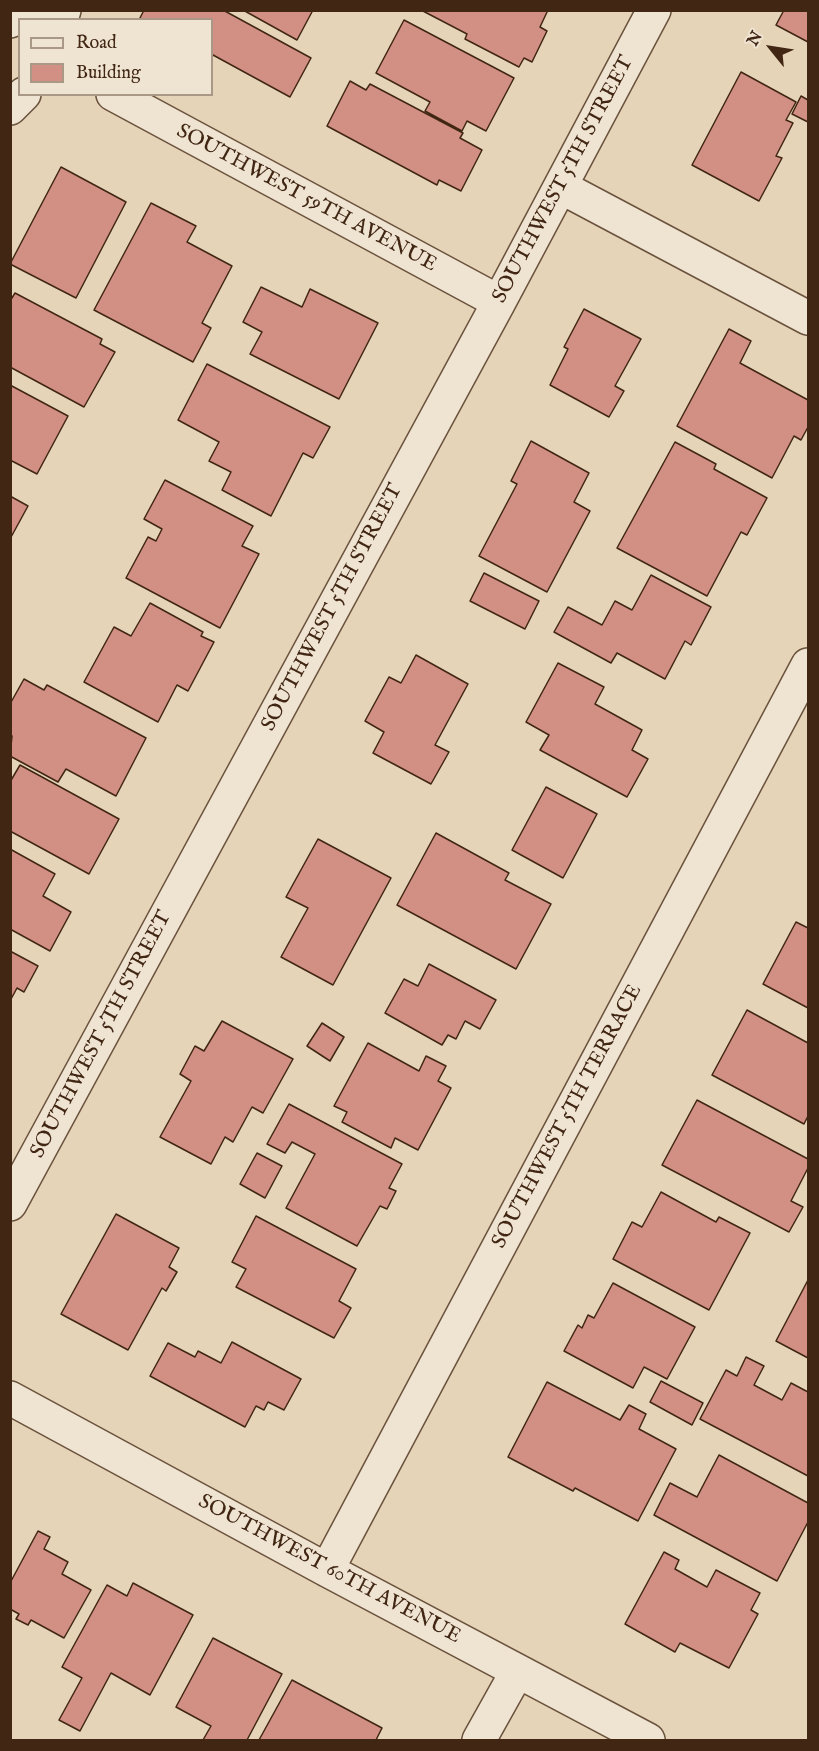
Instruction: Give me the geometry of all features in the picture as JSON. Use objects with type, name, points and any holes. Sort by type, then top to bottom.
[{"type":"street","name":"SOUTHWEST 5TH STREET","points":[[10,1204],[499,302],[654,10]]},
{"type":"street","points":[[10,108],[22,96]]},
{"type":"street","name":"SOUTHWEST 59TH AVENUE","points":[[116,96],[499,302]]},
{"type":"street","points":[[561,187],[808,318]]},
{"type":"street","name":"SOUTHWEST 5TH TERRACE","points":[[327,1570],[808,664]]},
{"type":"street","name":"SOUTHWEST 60TH AVENUE","points":[[10,1398],[517,1672],[648,1740]]},
{"type":"street","points":[[479,1740],[517,1672]]},
{"type":"building","points":[[144,10],[223,10],[311,58],[290,97],[213,55],[213,18],[140,18]]},
{"type":"building","points":[[243,10],[313,10],[297,40]]},
{"type":"building","points":[[421,10],[548,10],[540,27],[547,31],[532,62],[524,58],[519,67],[465,39],[467,34]]},
{"type":"building","points":[[784,10],[808,10],[808,42],[776,25]]},
{"type":"building","points":[[404,20],[514,78],[486,131],[467,121],[462,131],[425,111],[430,102],[376,73]]},
{"type":"building","points":[[741,72],[796,102],[786,120],[793,123],[776,156],[782,158],[759,201],[692,165]]},
{"type":"building","points":[[350,81],[366,90],[370,84],[463,133],[460,138],[482,150],[461,191],[439,180],[437,185],[327,126]]},
{"type":"building","points":[[801,96],[808,100],[808,122],[792,114]]},
{"type":"building","points":[[61,167],[126,202],[76,298],[10,264]]},
{"type":"building","points":[[151,203],[196,226],[187,242],[232,266],[202,323],[211,328],[193,362],[94,310]]},
{"type":"building","points":[[261,287],[302,307],[310,289],[378,323],[339,399],[250,354],[262,332],[243,322]]},
{"type":"building","points":[[15,293],[102,339],[100,344],[115,352],[84,407],[10,367],[10,301]]},
{"type":"building","points":[[584,309],[641,339],[615,386],[624,391],[609,417],[550,385],[568,349],[564,347]]},
{"type":"building","points":[[729,329],[751,341],[740,363],[808,400],[808,427],[801,440],[794,436],[772,478],[677,426]]},
{"type":"building","points":[[207,364],[330,427],[313,458],[303,453],[271,516],[222,490],[231,472],[209,461],[219,442],[178,420]]},
{"type":"building","points":[[10,385],[68,416],[37,474],[10,460]]},
{"type":"building","points":[[531,441],[589,473],[574,502],[590,511],[547,592],[479,556],[517,484],[511,481]]},
{"type":"building","points":[[675,442],[716,464],[714,469],[767,498],[747,535],[741,532],[707,596],[617,548]]},
{"type":"building","points":[[165,480],[253,526],[242,546],[259,554],[220,628],[126,578],[148,537],[156,541],[162,529],[144,519]]},
{"type":"building","points":[[10,496],[28,506],[10,539]]},
{"type":"building","points":[[484,573],[539,601],[525,629],[470,601]]},
{"type":"building","points":[[651,575],[711,607],[691,645],[685,641],[665,679],[617,653],[611,663],[554,632],[568,607],[602,625],[615,601],[632,610]]},
{"type":"building","points":[[150,603],[203,632],[201,636],[214,642],[188,691],[177,685],[158,722],[84,682],[114,627],[131,636]]},
{"type":"building","points":[[416,655],[468,684],[435,745],[449,752],[431,784],[373,753],[384,732],[365,721],[389,677],[401,683]]},
{"type":"building","points":[[558,663],[604,687],[595,704],[642,730],[632,750],[648,759],[627,797],[540,750],[549,735],[526,722]]},
{"type":"building","points":[[24,679],[44,690],[47,685],[146,738],[116,796],[66,769],[58,782],[10,756],[12,736],[10,735],[10,704]]},
{"type":"building","points":[[20,765],[119,819],[89,874],[10,831],[10,782]]},
{"type":"building","points":[[546,787],[597,814],[563,878],[512,850]]},
{"type":"building","points":[[436,833],[509,873],[505,880],[551,904],[516,969],[397,905]]},
{"type":"building","points":[[318,839],[391,878],[333,985],[281,957],[308,908],[286,897]]},
{"type":"building","points":[[10,849],[55,874],[43,896],[71,912],[50,951],[10,929]]},
{"type":"building","points":[[796,922],[808,928],[808,1008],[763,984]]},
{"type":"building","points":[[10,951],[38,966],[24,992],[17,988],[10,1001]]},
{"type":"building","points":[[429,964],[496,1000],[480,1029],[465,1021],[456,1039],[448,1035],[442,1045],[385,1013],[404,979],[418,986]]},
{"type":"building","points":[[747,1010],[808,1043],[808,1116],[804,1124],[712,1075]]},
{"type":"building","points":[[222,1021],[293,1059],[263,1113],[252,1107],[233,1142],[225,1137],[211,1164],[160,1137],[191,1081],[180,1074],[195,1046],[204,1051]]},
{"type":"building","points":[[322,1023],[344,1037],[330,1061],[307,1046]]},
{"type":"building","points":[[368,1043],[419,1071],[426,1056],[446,1066],[438,1081],[451,1088],[418,1150],[395,1138],[391,1148],[342,1122],[347,1112],[334,1106]]},
{"type":"building","points":[[697,1100],[808,1159],[808,1168],[791,1201],[803,1207],[789,1232],[662,1165]]},
{"type":"building","points":[[289,1104],[402,1164],[389,1188],[396,1191],[387,1209],[380,1206],[357,1246],[286,1208],[315,1154],[292,1142],[285,1153],[267,1144]]},
{"type":"building","points":[[257,1153],[282,1166],[265,1198],[240,1184]]},
{"type":"building","points":[[661,1192],[716,1222],[719,1217],[750,1233],[709,1310],[613,1259],[632,1222],[642,1227]]},
{"type":"building","points":[[116,1214],[179,1248],[169,1267],[177,1272],[166,1291],[162,1288],[128,1350],[61,1314]]},
{"type":"building","points":[[256,1216],[356,1269],[339,1301],[351,1308],[334,1338],[236,1287],[246,1269],[232,1262]]},
{"type":"building","points":[[808,1280],[808,1358],[776,1341]]},
{"type":"building","points":[[613,1283],[695,1327],[667,1379],[644,1367],[633,1388],[564,1351],[578,1325],[582,1328],[588,1315],[594,1318]]},
{"type":"building","points":[[232,1342],[301,1379],[284,1410],[268,1402],[264,1410],[256,1406],[245,1427],[150,1376],[168,1343],[195,1357],[198,1351],[221,1363]]},
{"type":"building","points":[[746,1357],[764,1366],[754,1385],[782,1400],[791,1383],[808,1392],[808,1476],[700,1419],[726,1370],[737,1376]]},
{"type":"building","points":[[661,1381],[703,1403],[692,1425],[650,1402]]},
{"type":"building","points":[[547,1382],[620,1420],[629,1405],[646,1414],[639,1429],[676,1449],[638,1521],[508,1457]]},
{"type":"building","points":[[719,1455],[808,1503],[808,1522],[777,1581],[654,1515],[670,1483],[697,1497]]},
{"type":"building","points":[[38,1531],[50,1537],[44,1549],[68,1562],[62,1574],[91,1590],[64,1638],[31,1620],[28,1625],[16,1619],[19,1614],[10,1609],[10,1583]]},
{"type":"building","points":[[664,1552],[679,1560],[675,1569],[707,1587],[716,1570],[760,1593],[751,1610],[758,1614],[729,1668],[680,1643],[675,1652],[625,1624]]},
{"type":"building","points":[[133,1583],[193,1615],[150,1695],[111,1673],[80,1731],[59,1720],[82,1678],[62,1667],[107,1585],[127,1596]]},
{"type":"building","points":[[213,1638],[282,1674],[247,1740],[203,1740],[211,1726],[176,1707]]},
{"type":"building","points":[[292,1680],[382,1728],[376,1740],[259,1740]]}]
